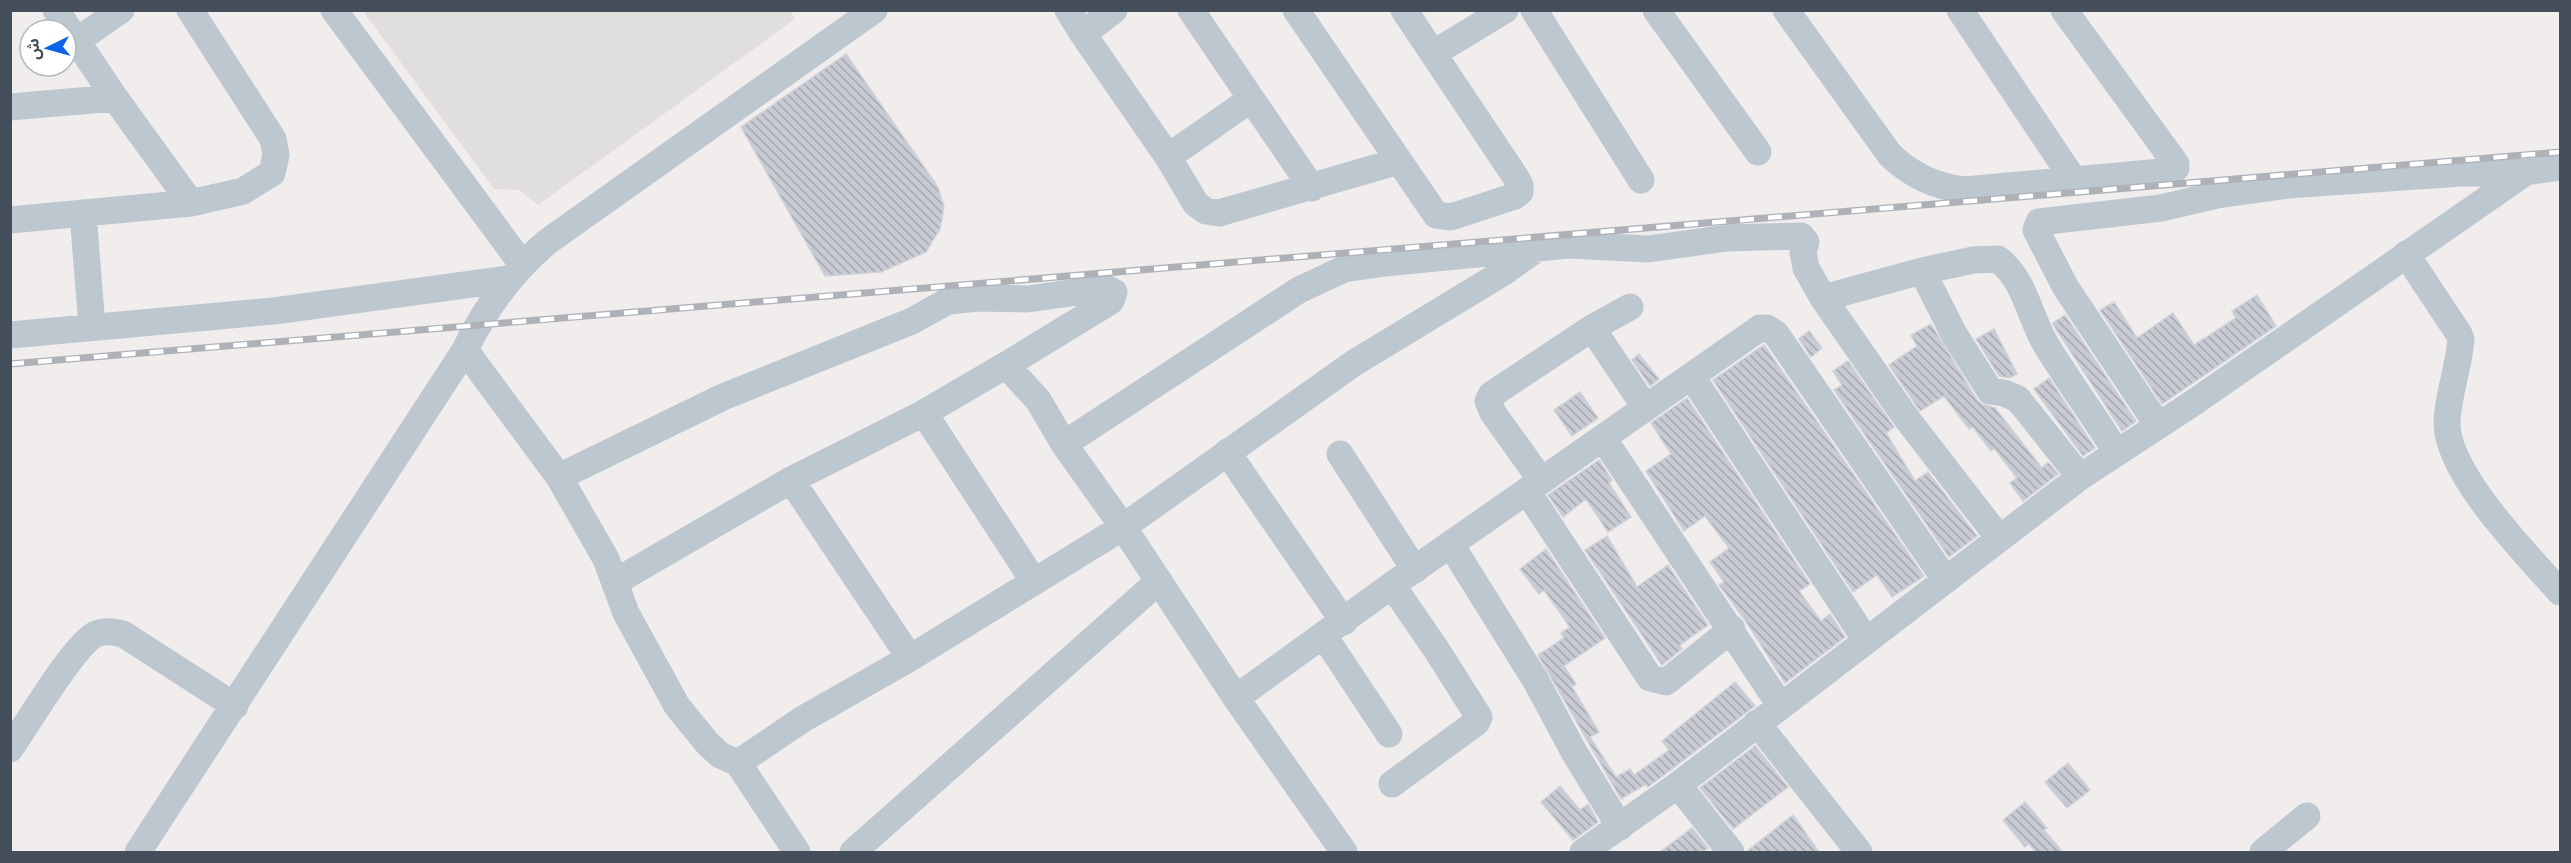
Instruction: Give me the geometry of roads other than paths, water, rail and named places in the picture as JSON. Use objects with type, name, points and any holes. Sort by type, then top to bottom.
[{"type":"street","points":[[122,10],[78,40],[115,98],[190,203]]},
{"type":"street","points":[[10,220],[190,203],[243,191],[261,182],[272,173],[276,155],[273,139],[190,10]]},
{"type":"street","points":[[334,10],[516,272]]},
{"type":"street","points":[[1068,10],[1168,157],[1196,204],[1206,211],[1219,213],[1399,161]]},
{"type":"street","points":[[1083,34],[1114,10]]},
{"type":"street","points":[[1191,10],[1312,188]]},
{"type":"street","points":[[1296,10],[1431,209],[1441,217],[1451,217],[1509,199],[1520,192],[1520,185],[1404,10]]},
{"type":"street","points":[[1434,53],[1505,10]]},
{"type":"street","points":[[1534,10],[1641,180]]},
{"type":"street","points":[[1656,10],[1758,152]]},
{"type":"street","points":[[1786,10],[1890,155],[1905,170],[1946,188],[1965,190],[2172,171],[2176,168],[2176,164],[2064,10]]},
{"type":"street","points":[[1960,10],[2073,179]]},
{"type":"street","points":[[138,852],[236,706],[465,350],[477,324],[516,272],[547,242],[870,11]]},
{"type":"street","points":[[10,107],[115,98]]},
{"type":"street","points":[[1168,157],[1251,99]]},
{"type":"street","points":[[2157,424],[2066,288],[2036,230],[2039,222],[2161,208],[2217,195],[2288,186],[2483,172],[2526,172],[2560,167]]},
{"type":"street","points":[[1583,852],[1678,785],[2080,477],[2157,424],[2193,403],[2526,172]]},
{"type":"street","points":[[83,213],[92,327]]},
{"type":"street","points":[[1064,444],[1299,290],[1344,269],[1384,262],[1539,247],[1582,244],[1608,248],[1647,249],[1727,238],[1802,236],[1806,242],[1803,252],[1806,268],[1823,298],[1907,419],[1999,538]]},
{"type":"street","points":[[738,763],[803,719],[910,658],[1033,580],[1123,527],[1354,363],[1504,272],[1539,247]]},
{"type":"street","points":[[2406,254],[2461,339],[2447,421],[2448,437],[2453,454],[2494,518],[2560,592]]},
{"type":"street","points":[[1823,298],[1922,271],[1988,258],[1998,259],[2006,265],[2029,303],[2044,341],[2117,453]]},
{"type":"street","points":[[1922,271],[1954,334],[1990,391],[2004,393],[2018,399],[2080,477]]},
{"type":"street","points":[[10,335],[274,310],[516,272]]},
{"type":"street","points":[[559,477],[723,397],[912,321],[948,301],[979,298],[1028,299],[1106,288],[1114,292],[1111,301],[924,413],[791,480],[615,582]]},
{"type":"street","points":[[1630,307],[1593,328],[1496,391],[1488,402],[1534,486],[1650,678],[1666,682],[1732,629]]},
{"type":"street","points":[[1593,328],[1645,407]]},
{"type":"street","points":[[1236,698],[1392,585],[1760,328],[1772,330],[1945,579]]},
{"type":"street","points":[[465,350],[559,477],[606,559],[638,637],[677,706],[708,744],[720,754],[738,763],[796,852]]},
{"type":"street","points":[[1006,364],[1038,400],[1064,444],[1123,527],[1236,698],[1344,852]]},
{"type":"street","points":[[1692,377],[1866,640]]},
{"type":"street","points":[[924,413],[1033,580]]},
{"type":"street","points":[[1603,438],[1732,629],[1780,705]]},
{"type":"street","points":[[1227,452],[1334,629],[1389,734]]},
{"type":"street","points":[[1340,454],[1415,570]]},
{"type":"street","points":[[791,480],[910,658]]},
{"type":"street","points":[[1451,545],[1536,681],[1574,753],[1620,827]]},
{"type":"street","points":[[853,852],[1159,581]]},
{"type":"street","points":[[1392,585],[1479,717],[1476,722],[1392,784]]},
{"type":"street","points":[[10,749],[78,648],[94,635],[104,632],[123,634],[236,706]]},
{"type":"street","points":[[1757,723],[1859,852]]},
{"type":"street","points":[[1678,785],[1731,852]]},
{"type":"street","points":[[2263,852],[2307,816]]},
{"type":"railway","points":[[10,364],[2560,152]]}]
